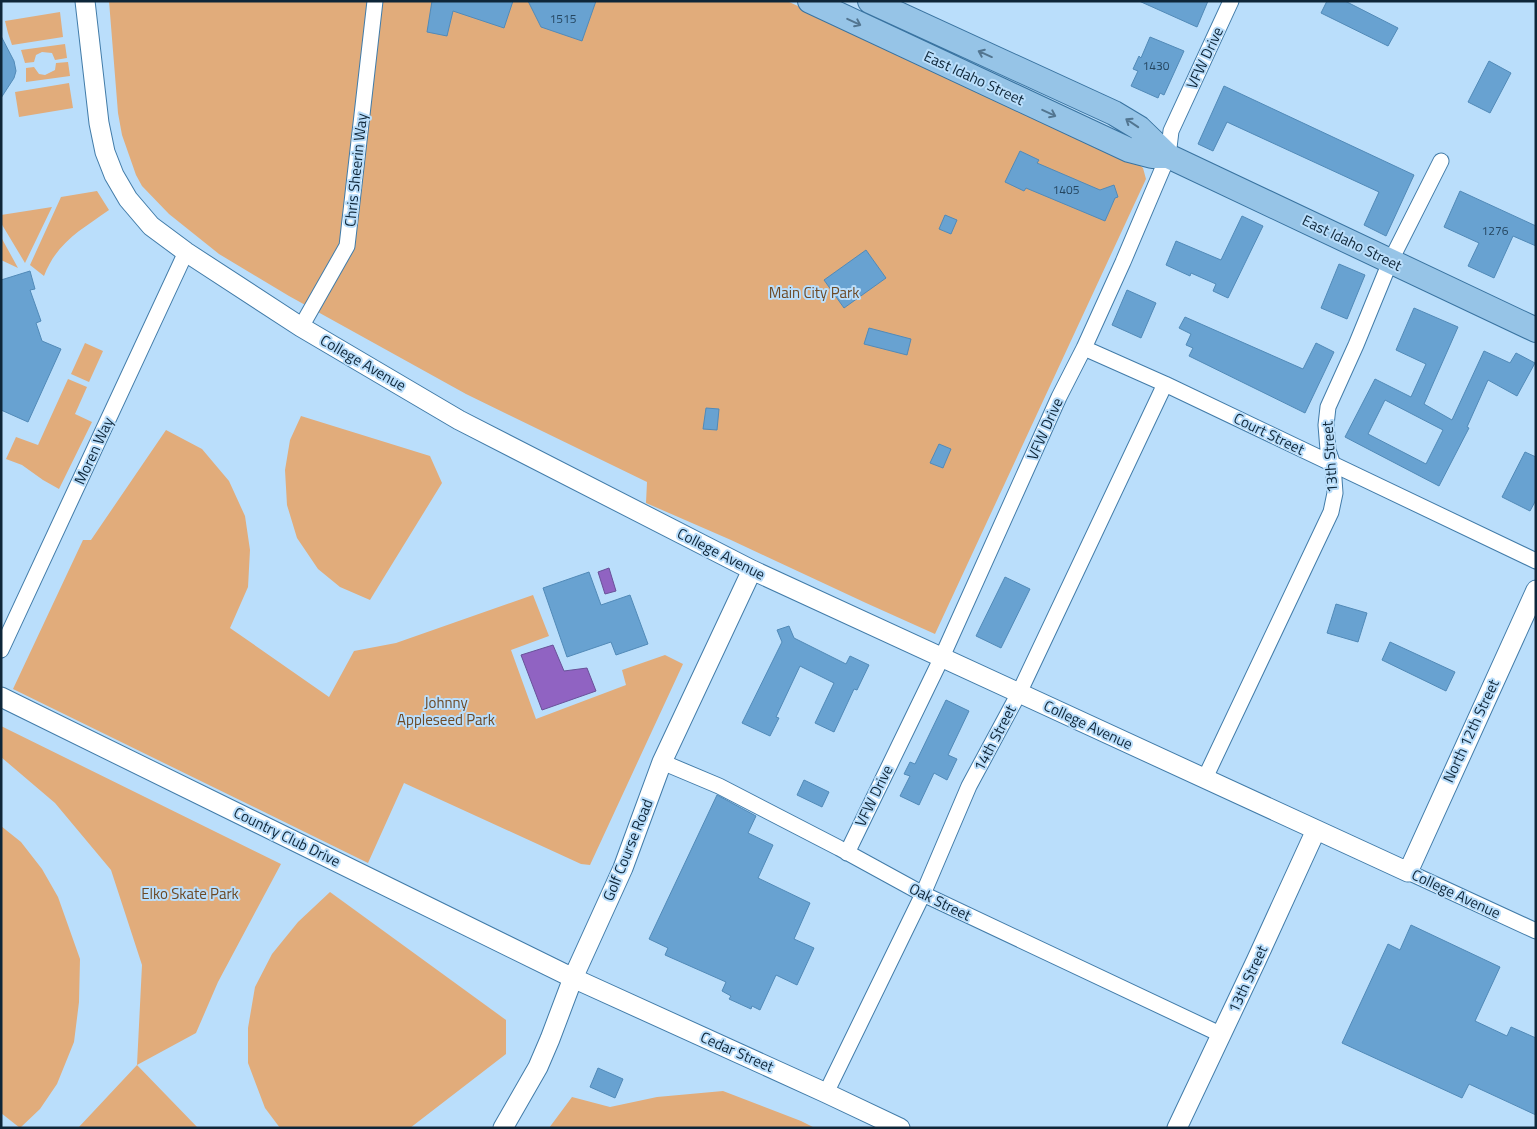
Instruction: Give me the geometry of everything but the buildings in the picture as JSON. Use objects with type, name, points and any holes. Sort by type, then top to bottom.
[{"type":"main road","name":"East Idaho Street","points":[[810,1],[1129,150],[1152,156],[1168,156]]},
{"type":"main road","name":"East Idaho Street","points":[[870,1],[1114,113],[1139,128],[1168,156],[1390,262],[1534,328]]},
{"type":"street","name":"College Avenue","points":[[85,1],[99,124],[114,175],[128,199],[151,226],[186,252],[301,326],[459,420],[752,570],[1536,931]]},
{"type":"street","name":"Chris Sheerin Way","points":[[301,326],[347,246],[375,1]]},
{"type":"street","name":"VFW Drive","points":[[847,853],[942,658],[1059,397],[1084,348],[1123,262],[1168,156],[1171,131],[1231,1]]},
{"type":"street","name":"13th Street","points":[[1205,778],[1331,512],[1335,493],[1333,465],[1328,450],[1326,425],[1328,407],[1390,262],[1442,162]]},
{"type":"street","name":"Moren Way","points":[[1,650],[186,252]]},
{"type":"street","name":"Court Street","points":[[1084,348],[1165,384],[1536,561]]},
{"type":"street","name":"14th Street","points":[[826,1093],[923,894],[969,786],[1019,693],[1165,384]]},
{"type":"street","name":"Golf Course Road","points":[[503,1128],[538,1068],[573,978],[623,868],[662,762],[752,570]]},
{"type":"street","name":"North 12th Street","points":[[1408,872],[1536,590]]},
{"type":"street","name":"Country Club Drive","points":[[1,697],[573,978]]},
{"type":"street","name":"Oak Street","points":[[662,762],[719,786],[923,894],[1222,1035]]},
{"type":"street","name":"13th Street","points":[[1177,1128],[1316,830]]},
{"type":"street","name":"Cedar Street","points":[[573,978],[900,1128]]},
{"type":"green space","name":"Main City Park","points":[[109,1],[787,1],[1136,162],[1143,168],[1146,179],[935,634],[646,503],[647,482],[466,394],[289,296],[219,254],[169,214],[142,186],[136,175],[122,135],[118,113]]},
{"type":"green space","points":[[60,12],[63,37],[12,45],[5,21]]},
{"type":"green space","points":[[65,44],[67,58],[55,60],[52,53],[42,52],[36,55],[34,62],[25,63],[21,50]]},
{"type":"green space","points":[[68,62],[70,76],[26,82],[26,68],[34,67],[39,74],[45,75],[55,70],[56,63]]},
{"type":"green space","points":[[69,83],[73,108],[19,117],[15,92]]},
{"type":"green space","points":[[97,191],[109,210],[63,245],[49,264],[44,276],[30,265],[61,197]]},
{"type":"green space","points":[[52,207],[25,263],[1,223],[1,215]]},
{"type":"green space","points":[[1,237],[18,268],[1,260]]},
{"type":"green space","points":[[85,343],[103,351],[89,382],[71,374]]},
{"type":"green space","points":[[68,379],[87,387],[75,414],[92,422],[59,489],[22,465],[6,459],[16,437],[38,445]]},
{"type":"green space","points":[[301,416],[430,456],[442,483],[370,600],[340,587],[318,569],[297,538],[287,505],[285,470],[290,440]]},
{"type":"green space","name":"Johnny Appleseed Park","points":[[166,430],[202,449],[229,481],[245,516],[250,550],[248,587],[230,628],[329,697],[354,651],[396,643],[533,595],[549,636],[511,650],[536,719],[626,685],[622,670],[665,655],[683,664],[590,865],[581,864],[404,783],[368,863],[13,689],[83,540],[91,540]]},
{"type":"green space","name":"Elko Skate Park","points":[[1,726],[281,864],[218,982],[196,1033],[137,1065],[142,965],[111,870],[55,803],[1,757]]},
{"type":"green space","points":[[1,826],[21,842],[42,869],[58,897],[80,959],[79,1002],[74,1042],[57,1084],[40,1109],[20,1128],[1,1113]]},
{"type":"green space","points":[[330,892],[506,1020],[506,1054],[410,1128],[280,1128],[265,1108],[248,1063],[248,1028],[255,987],[272,954],[298,922]]},
{"type":"green space","points":[[137,1065],[198,1128],[78,1128]]},
{"type":"green space","points":[[723,1091],[815,1128],[549,1128],[572,1097],[610,1107],[657,1097]]},
{"type":"shaded area","points":[[609,568],[616,591],[605,594],[598,572]]},
{"type":"shaded area","points":[[553,645],[564,671],[587,668],[596,691],[542,710],[521,655]]}]
